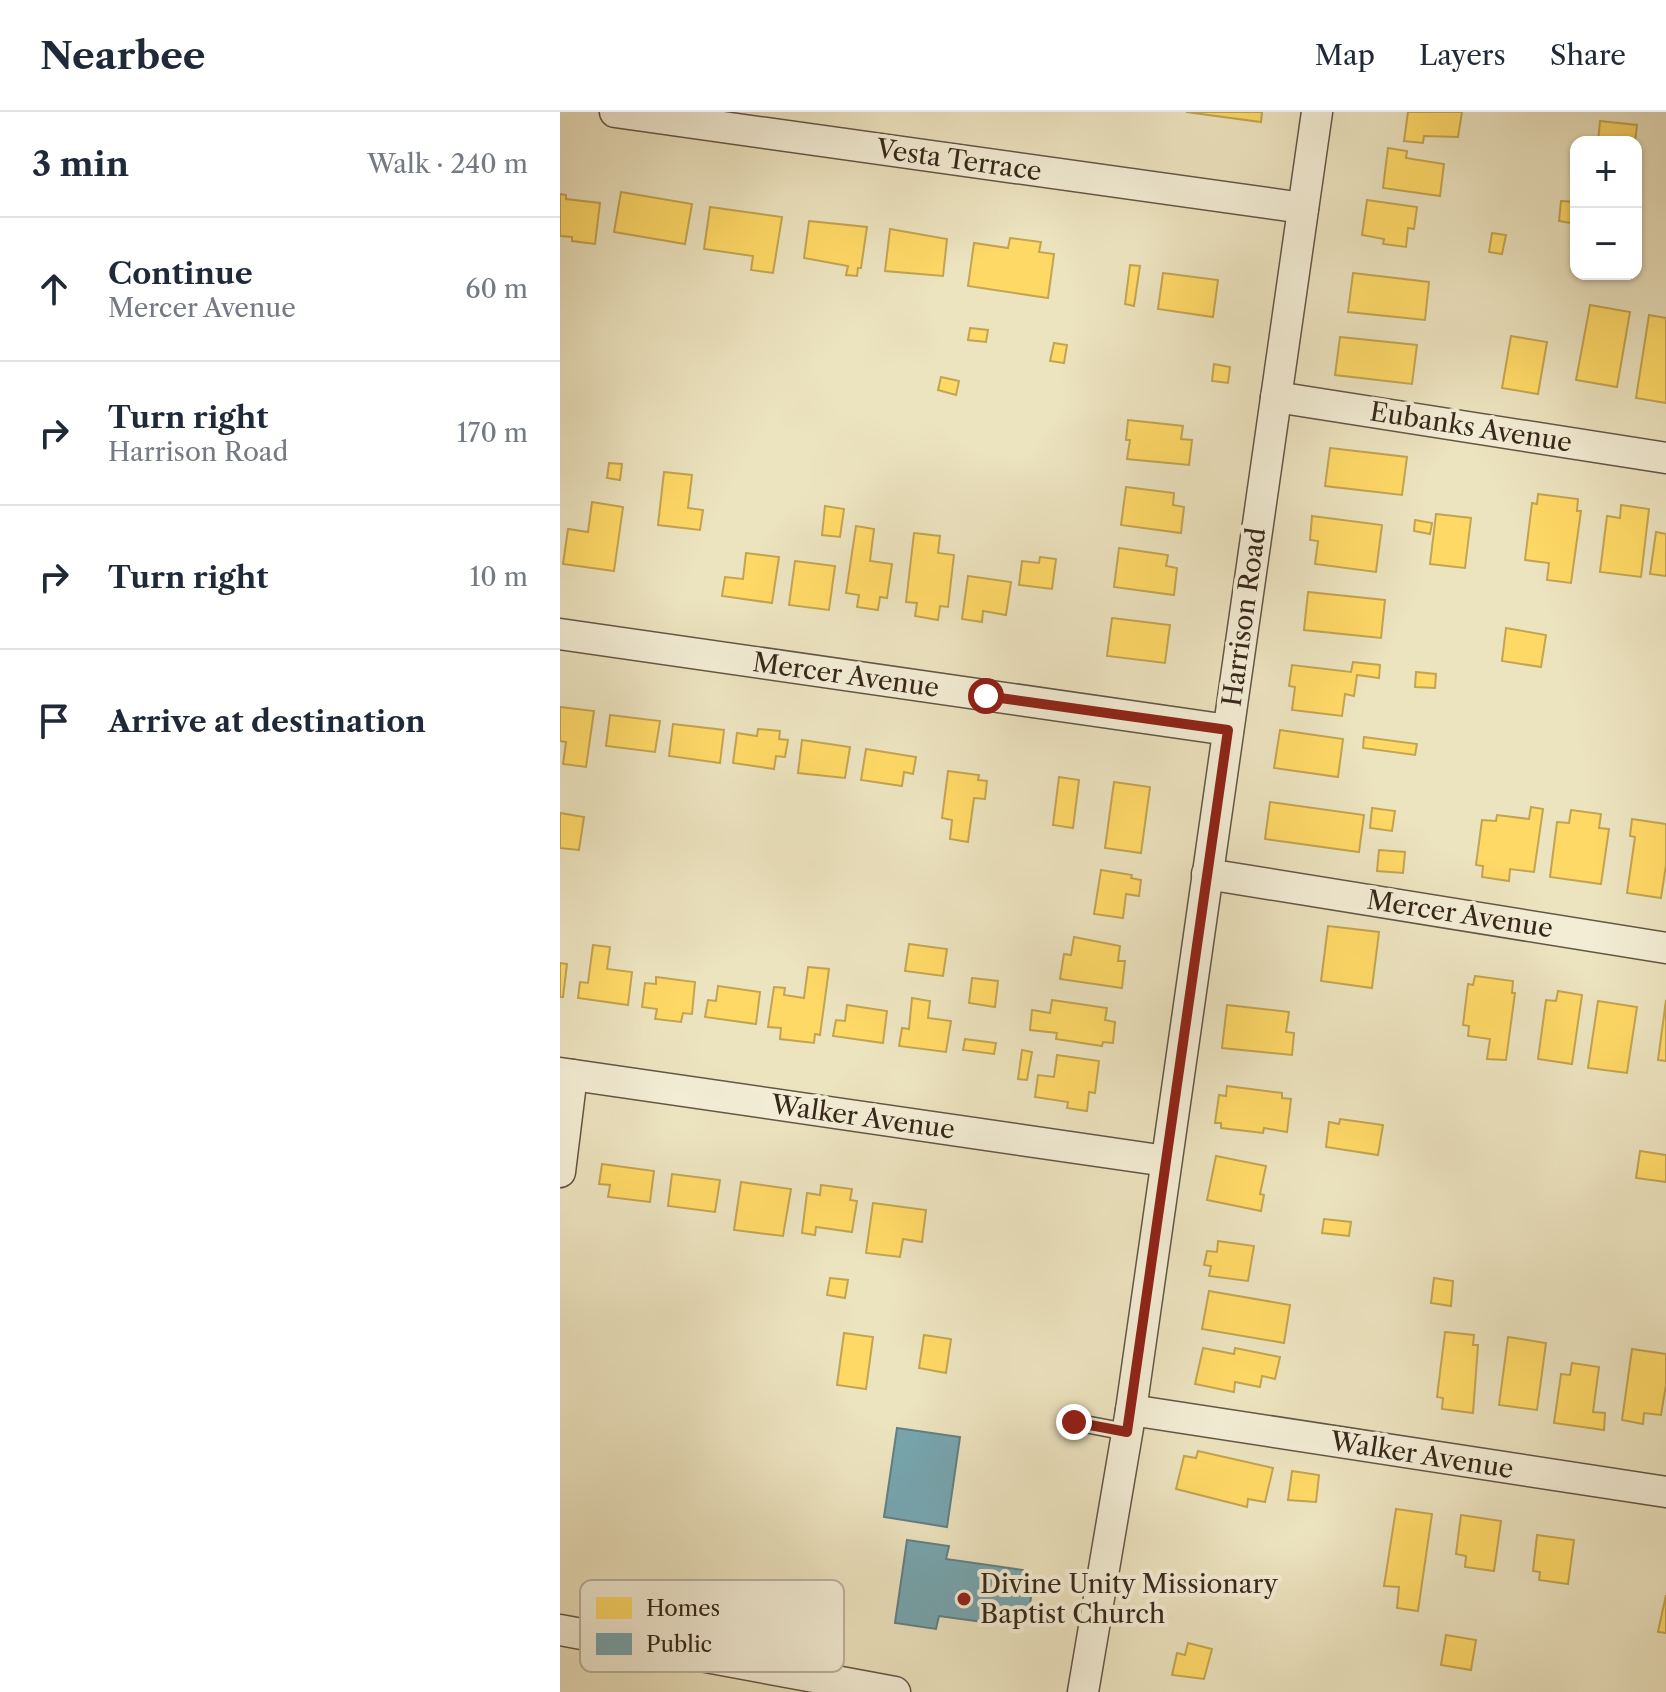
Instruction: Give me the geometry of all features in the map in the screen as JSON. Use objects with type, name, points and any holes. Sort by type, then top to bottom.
[{"type":"street","name":"Vesta Terrace","points":[[615,112],[1303,208]]},
{"type":"street","name":"Harrison Road","points":[[1083,1692],[1129,1421],[1317,112]]},
{"type":"street","name":"Eubanks Avenue","points":[[1276,397],[1666,458]]},
{"type":"street","name":"Mercer Avenue","points":[[560,634],[1228,730]]},
{"type":"street","name":"Mercer Avenue","points":[[1207,874],[1666,948]]},
{"type":"street","name":"Walker Avenue","points":[[566,1074],[1166,1161]]},
{"type":"street","points":[[561,1156],[566,1074]]},
{"type":"street","name":"Walker Avenue","points":[[1129,1421],[1666,1492]]},
{"type":"street","points":[[560,1630],[580,1634]]},
{"type":"street","points":[[778,1672],[895,1692]]},
{"type":"lane","points":[[1074,1422],[1129,1421]]},
{"type":"lane","points":[[820,1680],[821,1672]]},
{"type":"building: Homes","points":[[1186,112],[1262,112],[1261,122]]},
{"type":"building: Homes","points":[[1408,112],[1462,112],[1458,137],[1424,136],[1423,143],[1404,141]]},
{"type":"building: Homes","points":[[1600,121],[1637,125],[1636,136],[1599,136]]},
{"type":"building: Homes","points":[[1388,148],[1407,151],[1406,158],[1444,164],[1440,196],[1383,188]]},
{"type":"building: Homes","points":[[621,192],[692,204],[685,244],[614,232]]},
{"type":"building: Homes","points":[[560,194],[566,195],[566,199],[600,203],[595,244],[560,236]]},
{"type":"building: Homes","points":[[1367,200],[1417,207],[1414,229],[1408,228],[1406,247],[1383,244],[1384,239],[1362,235]]},
{"type":"building: Homes","points":[[1561,201],[1570,202],[1570,223],[1559,221]]},
{"type":"building: Homes","points":[[710,207],[782,217],[773,273],[751,270],[753,256],[704,249]]},
{"type":"building: Homes","points":[[809,221],[867,227],[857,276],[846,275],[848,266],[804,258]]},
{"type":"building: Homes","points":[[890,229],[947,239],[943,276],[885,271]]},
{"type":"building: Homes","points":[[1492,233],[1506,235],[1502,254],[1489,252]]},
{"type":"building: Homes","points":[[1010,238],[1041,242],[1039,252],[1054,254],[1048,298],[968,286],[974,243],[1008,248]]},
{"type":"building: Homes","points":[[1130,265],[1140,266],[1134,306],[1125,304]]},
{"type":"building: Homes","points":[[1163,273],[1218,280],[1213,317],[1158,309]]},
{"type":"building: Homes","points":[[1353,273],[1429,282],[1425,320],[1348,312]]},
{"type":"building: Homes","points":[[1590,305],[1630,312],[1617,387],[1576,380]]},
{"type":"building: Homes","points":[[1649,315],[1666,318],[1666,403],[1636,398]]},
{"type":"building: Homes","points":[[970,328],[988,330],[986,342],[968,340]]},
{"type":"building: Homes","points":[[1511,336],[1547,342],[1538,394],[1502,388]]},
{"type":"building: Homes","points":[[1340,337],[1417,345],[1412,384],[1335,375]]},
{"type":"building: Homes","points":[[1054,343],[1067,345],[1064,363],[1050,361]]},
{"type":"building: Homes","points":[[1214,364],[1230,367],[1228,383],[1212,381]]},
{"type":"building: Homes","points":[[941,377],[959,381],[956,395],[938,390]]},
{"type":"building: Homes","points":[[1128,420],[1183,426],[1181,439],[1192,440],[1189,465],[1127,459],[1130,440],[1126,440]]},
{"type":"building: Homes","points":[[1330,448],[1407,457],[1402,495],[1325,486]]},
{"type":"building: Homes","points":[[609,463],[622,464],[620,480],[607,478]]},
{"type":"building: Homes","points":[[664,472],[692,475],[688,508],[703,510],[700,530],[658,525]]},
{"type":"building: Homes","points":[[1126,487],[1174,493],[1173,505],[1184,507],[1181,533],[1121,525]]},
{"type":"building: Homes","points":[[1538,494],[1578,499],[1577,511],[1581,511],[1571,583],[1547,580],[1549,563],[1525,560],[1532,503],[1537,504]]},
{"type":"building: Homes","points":[[592,502],[623,507],[614,571],[563,564],[568,529],[588,532]]},
{"type":"building: Homes","points":[[1621,505],[1649,509],[1641,577],[1600,572],[1607,516],[1620,518]]},
{"type":"building: Homes","points":[[825,506],[844,509],[840,537],[822,535]]},
{"type":"building: Homes","points":[[1436,514],[1471,518],[1465,568],[1430,564]]},
{"type":"building: Homes","points":[[1312,516],[1382,525],[1376,572],[1315,564],[1318,541],[1310,540]]},
{"type":"building: Homes","points":[[1415,520],[1432,523],[1430,534],[1414,531]]},
{"type":"building: Homes","points":[[856,526],[874,529],[870,561],[892,564],[887,598],[880,597],[878,610],[857,607],[859,595],[846,593]]},
{"type":"building: Homes","points":[[1656,532],[1666,534],[1666,576],[1650,574]]},
{"type":"building: Homes","points":[[914,533],[940,536],[938,553],[954,555],[948,607],[940,606],[938,620],[915,616],[917,603],[906,602]]},
{"type":"building: Homes","points":[[1119,548],[1168,555],[1166,566],[1177,568],[1174,595],[1114,587]]},
{"type":"building: Homes","points":[[746,553],[779,557],[772,603],[722,596],[725,577],[743,579]]},
{"type":"building: Homes","points":[[1040,557],[1056,559],[1052,589],[1019,585],[1022,561],[1039,563]]},
{"type":"building: Homes","points":[[795,561],[835,566],[829,610],[789,605]]},
{"type":"building: Homes","points":[[968,576],[1011,582],[1006,615],[983,611],[982,622],[962,619]]},
{"type":"building: Homes","points":[[1308,592],[1385,600],[1381,638],[1304,630]]},
{"type":"building: Homes","points":[[1112,618],[1170,625],[1165,663],[1107,656]]},
{"type":"building: Homes","points":[[1506,628],[1546,635],[1541,667],[1502,661]]},
{"type":"building: Homes","points":[[1353,662],[1380,665],[1379,678],[1357,675],[1354,696],[1345,694],[1342,716],[1292,710],[1295,687],[1289,686],[1292,665],[1351,672]]},
{"type":"building: Homes","points":[[1416,672],[1436,674],[1435,688],[1415,687]]},
{"type":"building: Homes","points":[[560,707],[594,711],[586,767],[563,764],[566,742],[560,741]]},
{"type":"building: Homes","points":[[610,715],[660,721],[655,752],[606,746]]},
{"type":"building: Homes","points":[[673,724],[724,730],[720,763],[669,756]]},
{"type":"building: Homes","points":[[758,729],[780,731],[779,739],[788,740],[785,757],[776,756],[774,769],[733,763],[737,733],[757,736]]},
{"type":"building: Homes","points":[[1280,730],[1343,739],[1338,777],[1274,768]]},
{"type":"building: Homes","points":[[1364,737],[1417,744],[1415,755],[1363,748]]},
{"type":"building: Homes","points":[[802,740],[850,747],[845,778],[798,773]]},
{"type":"building: Homes","points":[[866,749],[916,757],[913,774],[904,772],[902,786],[861,780]]},
{"type":"building: Homes","points":[[948,771],[979,775],[978,780],[987,781],[985,799],[974,798],[968,842],[950,839],[952,820],[942,818]]},
{"type":"building: Homes","points":[[1059,777],[1079,780],[1073,828],[1053,825]]},
{"type":"building: Homes","points":[[1114,782],[1150,787],[1141,853],[1105,848]]},
{"type":"building: Homes","points":[[1270,802],[1364,815],[1359,852],[1265,839]]},
{"type":"building: Homes","points":[[1531,807],[1543,809],[1534,872],[1510,869],[1509,881],[1482,877],[1483,866],[1476,865],[1482,820],[1496,821],[1497,815],[1529,819]]},
{"type":"building: Homes","points":[[1372,808],[1395,811],[1392,831],[1370,828]]},
{"type":"building: Homes","points":[[1571,810],[1601,814],[1599,828],[1609,829],[1601,884],[1550,877],[1557,822],[1569,823]]},
{"type":"building: Homes","points":[[560,813],[584,817],[579,850],[560,848]]},
{"type":"building: Homes","points":[[1632,819],[1666,824],[1666,865],[1661,898],[1627,893],[1635,837],[1630,836]]},
{"type":"building: Homes","points":[[1379,850],[1405,852],[1403,873],[1377,871]]},
{"type":"building: Homes","points":[[1101,870],[1132,875],[1131,878],[1141,880],[1139,896],[1126,894],[1123,918],[1094,914]]},
{"type":"building: Homes","points":[[1328,926],[1379,932],[1372,988],[1321,981]]},
{"type":"building: Homes","points":[[1074,937],[1120,946],[1118,961],[1125,961],[1122,988],[1060,979],[1064,954],[1071,955]]},
{"type":"building: Homes","points":[[909,944],[947,949],[943,976],[905,971]]},
{"type":"building: Homes","points":[[593,945],[610,947],[607,969],[632,972],[628,1005],[578,998],[580,982],[588,983]]},
{"type":"building: Homes","points":[[560,963],[567,964],[563,997],[560,997]]},
{"type":"building: Homes","points":[[808,967],[829,969],[820,1035],[815,1034],[814,1043],[780,1039],[781,1028],[768,1027],[774,987],[785,988],[784,995],[804,998]]},
{"type":"building: Homes","points":[[1475,976],[1513,981],[1512,993],[1515,993],[1506,1060],[1487,1059],[1490,1039],[1468,1036],[1469,1026],[1463,1025],[1468,984],[1473,985]]},
{"type":"building: Homes","points":[[656,977],[695,982],[692,1014],[683,1013],[681,1022],[655,1019],[657,1009],[642,1007],[645,983],[656,984]]},
{"type":"building: Homes","points":[[972,978],[998,981],[995,1007],[969,1003]]},
{"type":"building: Homes","points":[[718,986],[760,992],[756,1024],[705,1017],[708,1000],[716,1001]]},
{"type":"building: Homes","points":[[1558,991],[1582,995],[1572,1064],[1538,1059],[1546,1000],[1556,1001]]},
{"type":"building: Homes","points":[[912,998],[930,1001],[928,1018],[951,1021],[946,1052],[899,1046],[902,1028],[909,1029]]},
{"type":"building: Homes","points":[[1052,1000],[1107,1008],[1105,1020],[1115,1022],[1113,1043],[1103,1042],[1102,1046],[1056,1039],[1057,1033],[1030,1030],[1032,1010],[1050,1013]]},
{"type":"building: Homes","points":[[1666,1000],[1666,1061],[1658,1060]]},
{"type":"building: Homes","points":[[1598,1001],[1637,1007],[1627,1073],[1588,1068]]},
{"type":"building: Homes","points":[[847,1005],[887,1011],[883,1043],[833,1036],[836,1020],[845,1021]]},
{"type":"building: Homes","points":[[1227,1005],[1289,1012],[1286,1032],[1294,1033],[1292,1055],[1222,1048]]},
{"type":"building: Homes","points":[[965,1039],[996,1043],[994,1054],[963,1050]]},
{"type":"building: Homes","points":[[1022,1050],[1032,1052],[1027,1080],[1018,1079]]},
{"type":"building: Homes","points":[[1057,1055],[1099,1061],[1095,1093],[1089,1092],[1087,1111],[1067,1108],[1068,1102],[1035,1097],[1038,1075],[1054,1077]]},
{"type":"building: Homes","points":[[1227,1086],[1282,1093],[1282,1098],[1291,1099],[1287,1132],[1264,1128],[1263,1133],[1221,1128],[1221,1123],[1215,1123],[1219,1095],[1226,1096]]},
{"type":"building: Homes","points":[[1340,1119],[1383,1125],[1378,1155],[1326,1147],[1329,1122],[1339,1124]]},
{"type":"building: Homes","points":[[1640,1151],[1666,1155],[1666,1182],[1636,1178]]},
{"type":"building: Homes","points":[[1216,1156],[1266,1166],[1260,1194],[1264,1195],[1261,1211],[1207,1200]]},
{"type":"building: Homes","points":[[602,1164],[654,1171],[650,1202],[608,1197],[610,1185],[599,1184]]},
{"type":"building: Homes","points":[[672,1174],[720,1180],[715,1212],[668,1206]]},
{"type":"building: Homes","points":[[741,1182],[791,1189],[783,1236],[734,1230]]},
{"type":"building: Homes","points":[[821,1185],[852,1189],[850,1200],[857,1201],[852,1232],[816,1227],[815,1235],[802,1233],[807,1193],[820,1195]]},
{"type":"building: Homes","points":[[873,1203],[926,1210],[922,1242],[903,1239],[900,1257],[866,1253]]},
{"type":"building: Homes","points":[[1324,1219],[1351,1222],[1349,1236],[1322,1233]]},
{"type":"building: Homes","points":[[1218,1241],[1254,1246],[1248,1281],[1209,1276],[1211,1266],[1204,1265],[1207,1251],[1217,1252]]},
{"type":"building: Homes","points":[[830,1278],[848,1280],[845,1298],[827,1295]]},
{"type":"building: Homes","points":[[1434,1278],[1453,1281],[1451,1306],[1431,1303]]},
{"type":"building: Homes","points":[[1209,1291],[1290,1305],[1284,1343],[1202,1329]]},
{"type":"building: Homes","points":[[1445,1332],[1474,1335],[1473,1345],[1478,1345],[1473,1413],[1442,1409],[1443,1398],[1437,1397]]},
{"type":"building: Homes","points":[[844,1333],[873,1337],[866,1389],[837,1385]]},
{"type":"building: Homes","points":[[924,1335],[951,1339],[946,1373],[919,1368]]},
{"type":"building: Homes","points":[[1508,1337],[1546,1343],[1537,1410],[1499,1405]]},
{"type":"building: Homes","points":[[1203,1348],[1234,1354],[1235,1348],[1280,1357],[1275,1379],[1262,1376],[1260,1387],[1235,1382],[1234,1392],[1195,1384]]},
{"type":"building: Homes","points":[[1632,1349],[1666,1354],[1666,1385],[1661,1415],[1644,1413],[1643,1424],[1622,1420]]},
{"type":"building: Homes","points":[[1572,1363],[1599,1367],[1593,1412],[1605,1413],[1604,1430],[1554,1423],[1561,1374],[1570,1375]]},
{"type":"building: Homes","points":[[1198,1451],[1273,1468],[1265,1502],[1248,1499],[1247,1507],[1176,1489],[1184,1456],[1196,1458]]},
{"type":"building: Homes","points":[[1292,1471],[1319,1475],[1316,1502],[1288,1500]]},
{"type":"building: Homes","points":[[1396,1509],[1432,1514],[1418,1611],[1397,1608],[1399,1587],[1384,1586]]},
{"type":"building: Homes","points":[[1461,1515],[1501,1521],[1494,1571],[1465,1567],[1466,1556],[1456,1554]]},
{"type":"building: Homes","points":[[1537,1535],[1574,1540],[1568,1584],[1539,1580],[1540,1572],[1533,1571]]},
{"type":"building: Homes","points":[[1666,1595],[1666,1633],[1658,1632]]},
{"type":"building: Homes","points":[[1446,1635],[1476,1640],[1471,1670],[1441,1665]]},
{"type":"building: Homes","points":[[1188,1643],[1212,1649],[1204,1679],[1172,1675],[1177,1653],[1185,1655]]},
{"type":"building: Public","name":"Divine Unity Missionary Baptist Church","points":[[897,1428],[960,1437],[947,1527],[884,1517]]},
{"type":"building: Public","name":"Divine Unity Missionary Baptist Church","points":[[907,1540],[949,1546],[946,1559],[1023,1570],[1021,1581],[1033,1583],[1028,1618],[1014,1617],[1013,1626],[939,1616],[936,1629],[895,1623]]},
{"type":"place","name":"Divine Unity Missionary Baptist Church","points":[[964,1599]]},
{"type":"route","points":[[986,696],[1228,730],[1127,1432],[1074,1422]]}]
